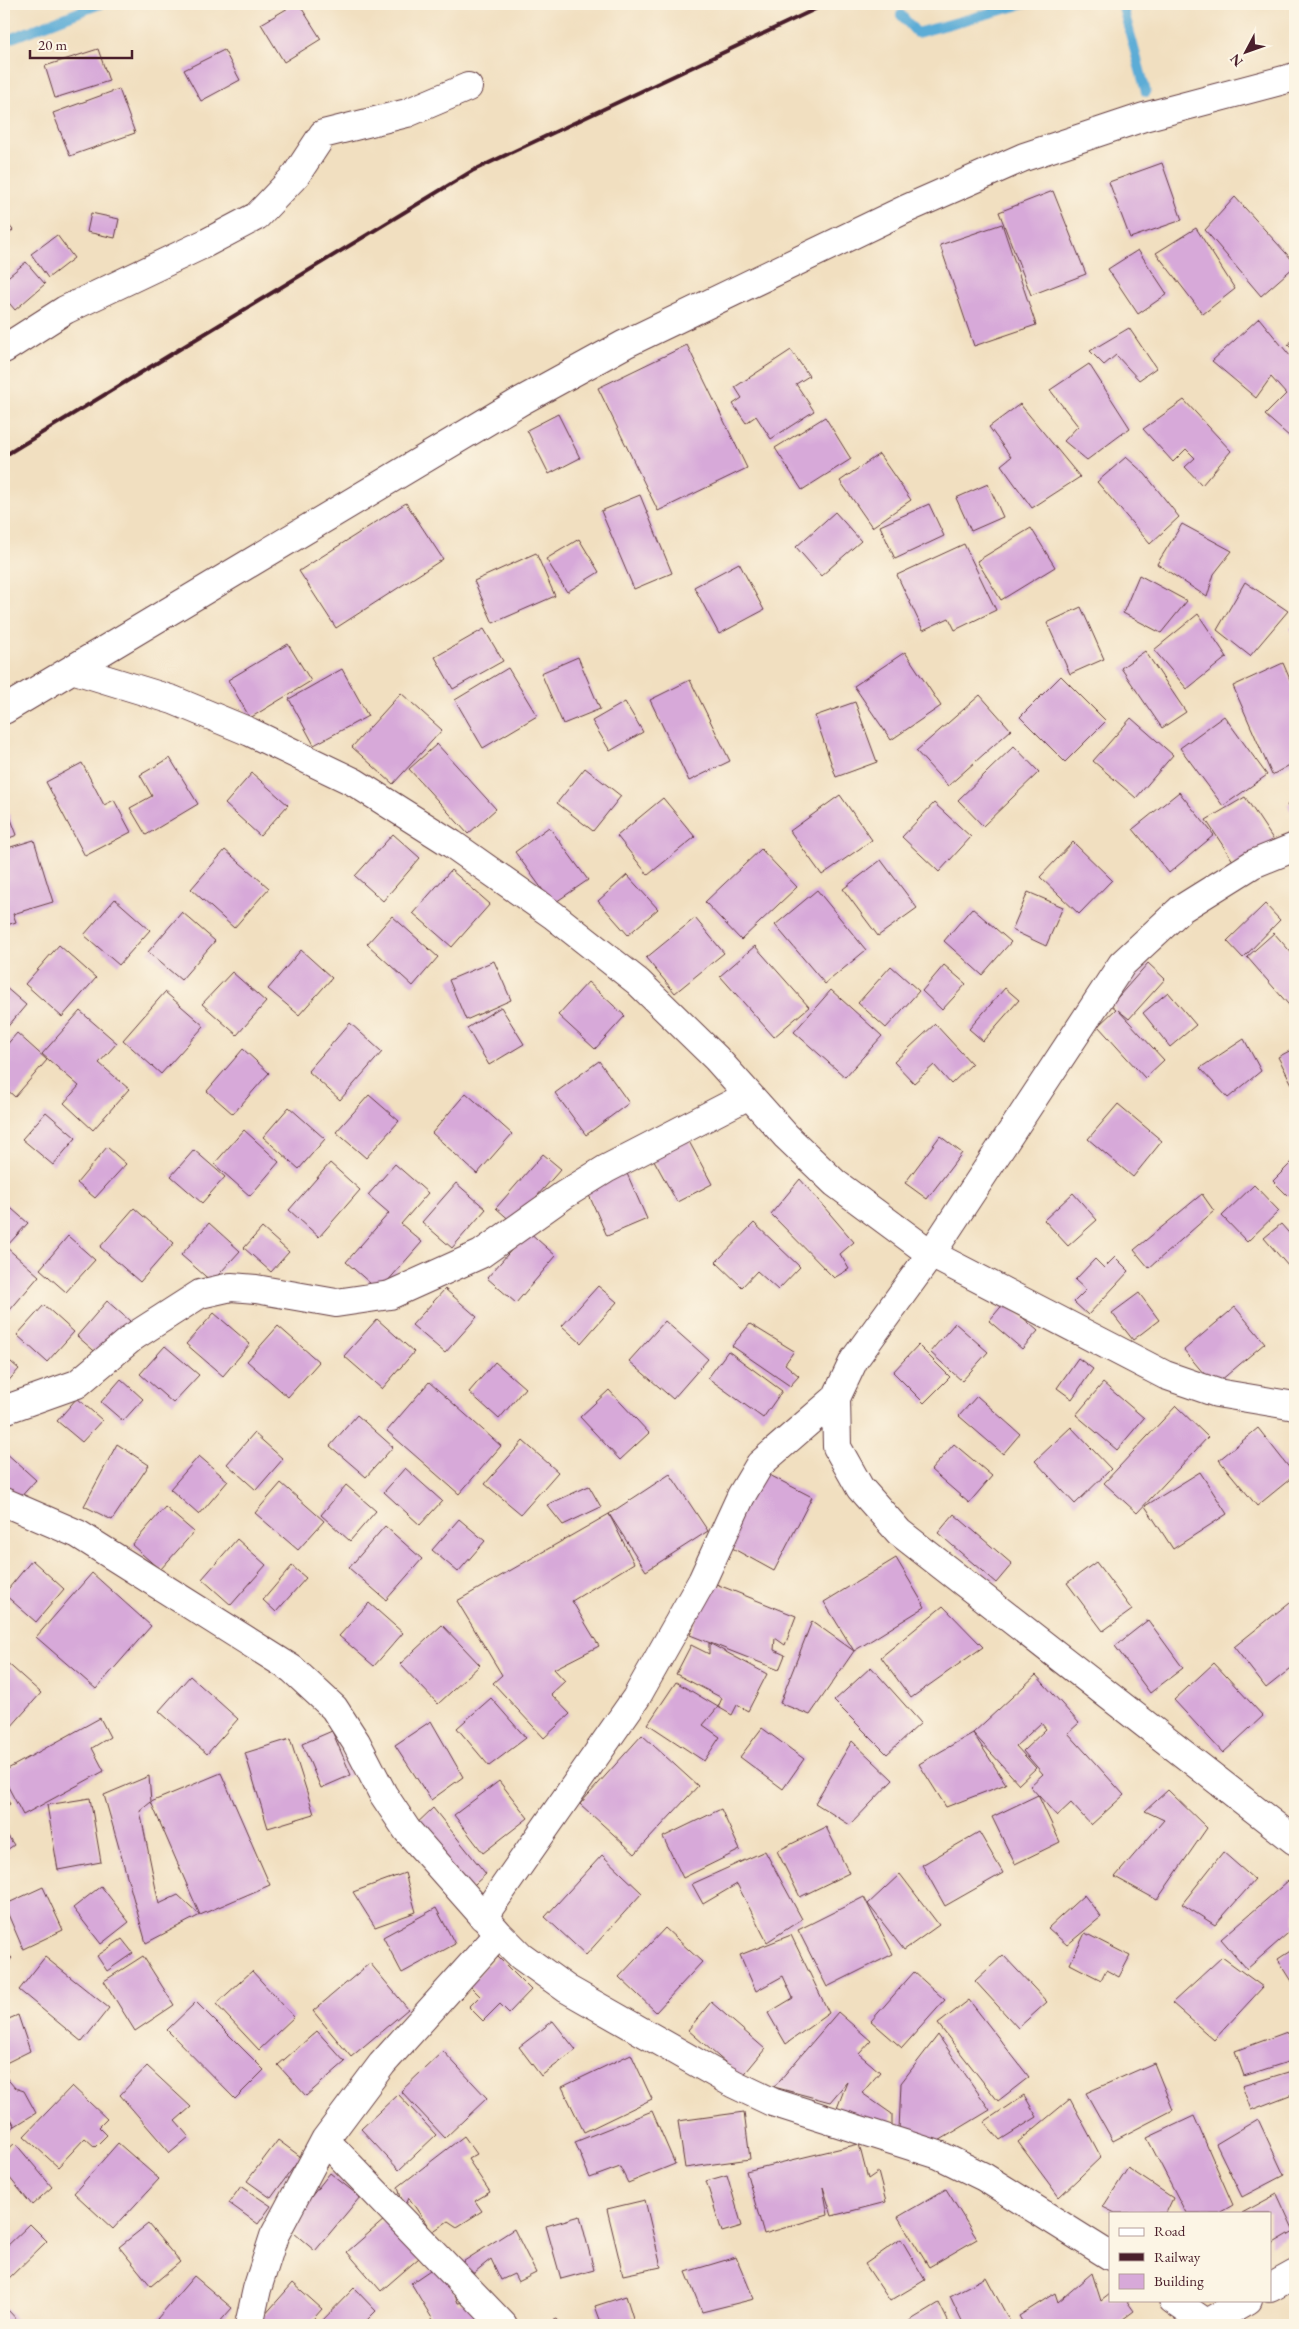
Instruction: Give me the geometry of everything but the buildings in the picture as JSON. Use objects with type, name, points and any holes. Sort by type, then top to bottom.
[{"type":"street","points":[[4,710],[75,670],[521,401],[625,344],[906,209],[1024,157],[1144,117],[1295,76]]},
{"type":"street","points":[[4,349],[65,310],[206,243],[257,216],[296,175],[323,134],[407,113],[468,87]]},
{"type":"street","points":[[75,670],[173,700],[250,732],[354,782],[452,844],[553,915],[630,976],[716,1058],[786,1136],[835,1182],[931,1254],[1165,1374],[1217,1393],[1295,1406]]},
{"type":"street","points":[[249,2325],[257,2289],[274,2236],[325,2140],[382,2064],[491,1926],[636,1698],[702,1581],[741,1496],[760,1464],[836,1398],[854,1360],[931,1254],[1122,964],[1181,909],[1253,864],[1295,847]]},
{"type":"street","points":[[4,1410],[77,1384],[133,1338],[200,1294],[231,1287],[256,1289],[336,1303],[390,1295],[481,1254],[564,1195],[606,1169],[749,1095]]},
{"type":"street","points":[[836,1398],[837,1447],[860,1488],[899,1532],[1295,1841]]},
{"type":"street","points":[[4,1502],[78,1534],[292,1669],[334,1708],[356,1742],[383,1794],[407,1830],[491,1926],[522,1956],[567,1989],[734,2084],[772,2102],[939,2156],[984,2177],[1109,2255]]},
{"type":"street","points":[[325,2140],[503,2325]]},
{"type":"street","points":[[1272,2287],[1295,2274]]},
{"type":"street","points":[[1177,2302],[1207,2325],[1245,2302]]},
{"type":"waterway","points":[[4,41],[100,4]]},
{"type":"waterway","points":[[901,15],[917,33],[1024,4]]},
{"type":"waterway","points":[[1122,4],[1146,92]]},
{"type":"railway","points":[[4,456],[472,171],[826,4]]}]
